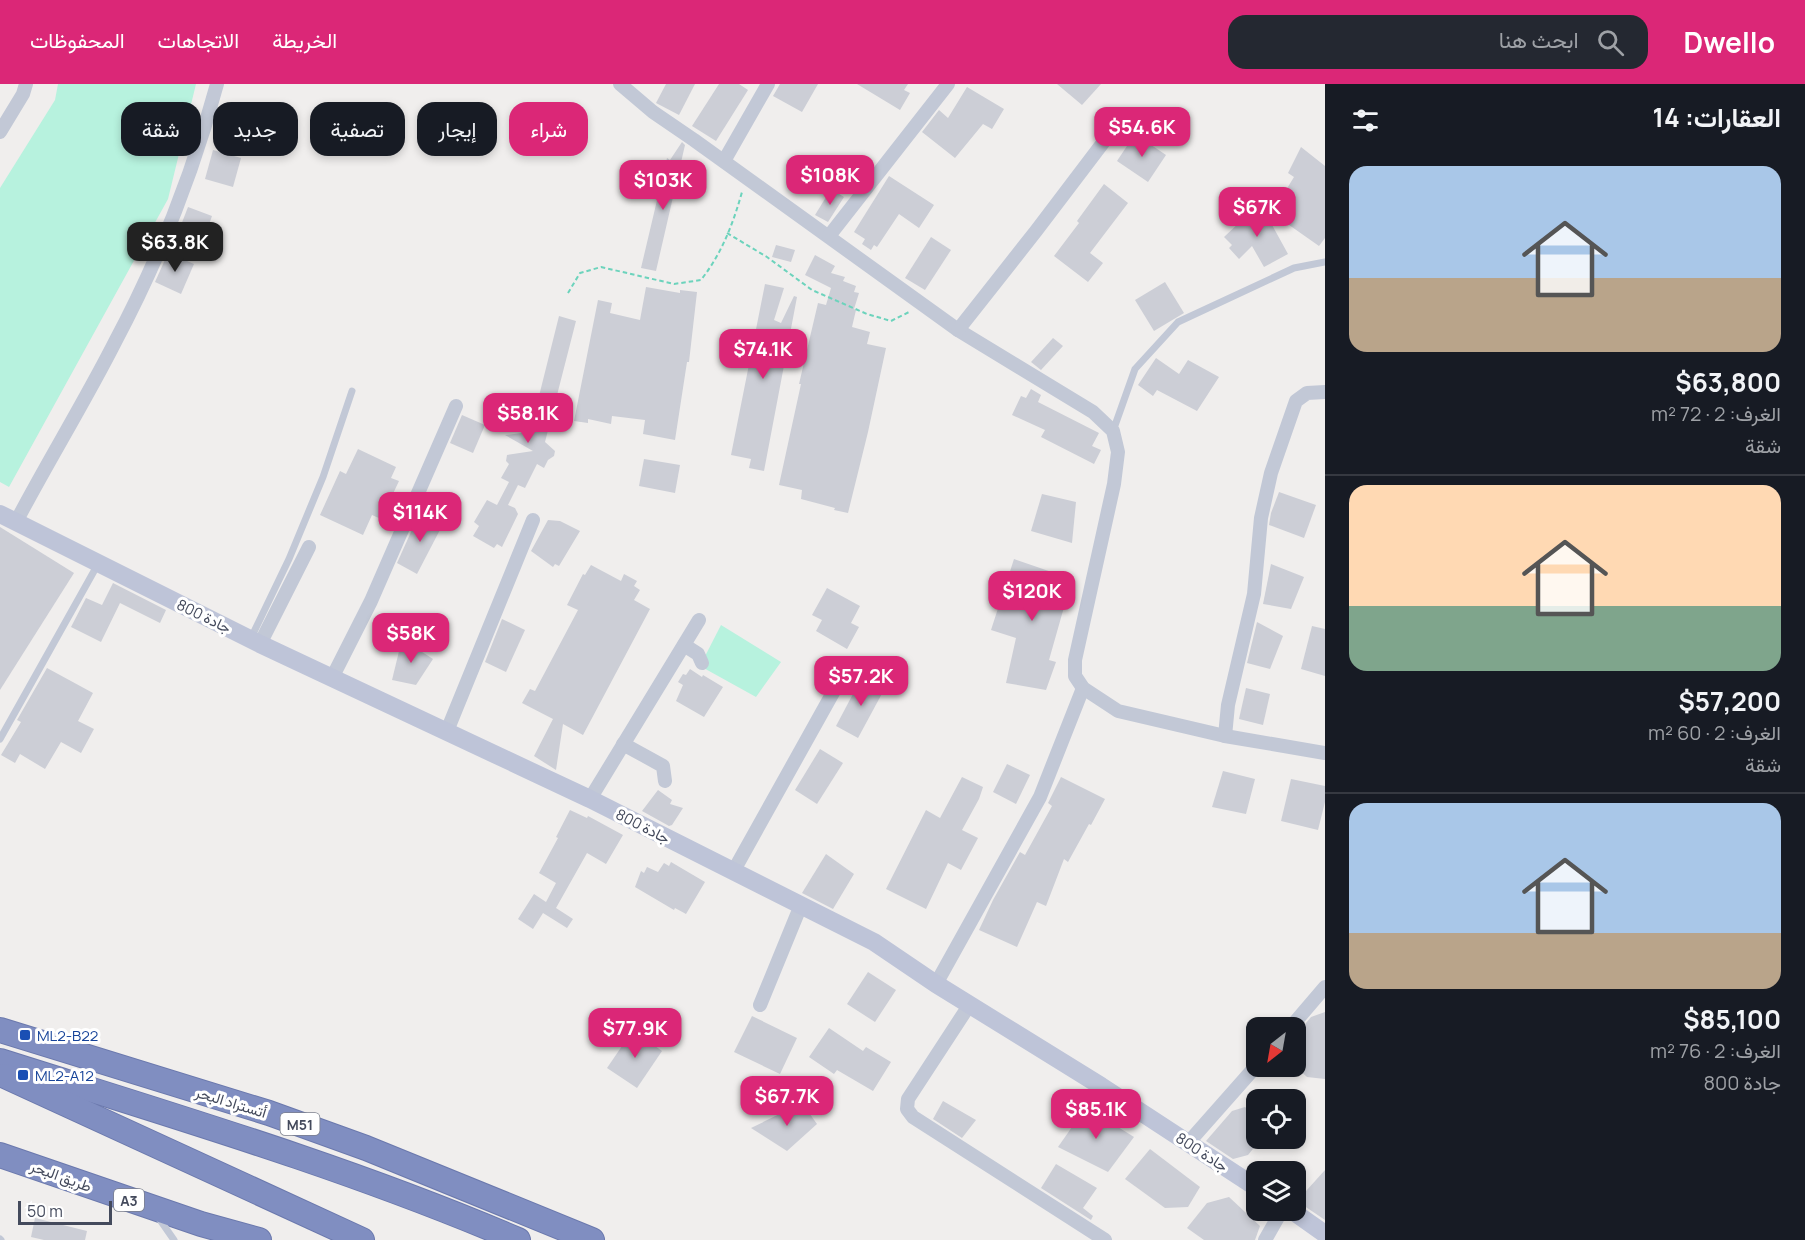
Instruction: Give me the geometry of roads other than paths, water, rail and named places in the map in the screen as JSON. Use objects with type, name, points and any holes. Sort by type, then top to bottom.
[{"type":"highway","name":"أتستراد البحر","points":[[0,1030],[269,1113],[418,1168],[592,1240]]},
{"type":"highway","name":"أتستراد البحر","points":[[0,1061],[276,1150],[439,1206],[518,1240]]},
{"type":"highway","points":[[0,1074],[362,1240]]},
{"type":"highway","name":"طريق البحر","points":[[0,1155],[151,1208],[259,1240]]},
{"type":"main road","name":"جادة 800","points":[[4,516],[255,641],[590,799],[874,942],[936,984],[1246,1181]]},
{"type":"main road","points":[[1306,1221],[1325,1234]]},
{"type":"street","points":[[0,132],[23,94],[26,84]]},
{"type":"street","points":[[4,516],[116,342],[175,213],[217,84]]},
{"type":"street","points":[[620,84],[653,112],[958,330],[1093,412],[1113,431],[1118,452],[1114,484],[1075,660],[1075,676],[1083,688],[1118,711],[1225,736],[1325,753]]},
{"type":"street","points":[[724,161],[768,84]]},
{"type":"street","points":[[828,236],[948,84]]},
{"type":"street","points":[[958,330],[1120,119]]},
{"type":"street","points":[[1225,736],[1228,705],[1254,594],[1261,518],[1271,473],[1296,401],[1306,393],[1325,392]]},
{"type":"street","points":[[332,678],[371,601],[456,406]]},
{"type":"street","points":[[447,731],[533,520]]},
{"type":"street","points":[[255,641],[309,547]]},
{"type":"street","points":[[590,799],[699,620]]},
{"type":"street","points":[[684,645],[698,654],[702,663]]},
{"type":"street","points":[[733,872],[835,689],[837,674]]},
{"type":"street","points":[[936,984],[1040,797],[1083,688]]},
{"type":"street","points":[[623,744],[663,766],[665,781]]},
{"type":"street","points":[[760,1005],[801,905]]},
{"type":"street","points":[[1299,1017],[1325,987]]},
{"type":"street","points":[[970,1004],[912,1093],[907,1109],[914,1117],[1106,1240]]},
{"type":"street","points":[[1188,1143],[1246,1077]]},
{"type":"street","points":[[1265,1240],[1276,1221]]},
{"type":"lane","points":[[1113,431],[1135,369],[1178,322],[1294,268],[1325,262]]},
{"type":"lane","points":[[255,641],[319,487],[352,391]]},
{"type":"lane","points":[[0,739],[98,564]]},
{"type":"lane","points":[[151,1208],[174,1240]]},
{"type":"place","name":"ML2-B22","points":[[25,1035]]},
{"type":"place","name":"ML2-A12","points":[[23,1075]]}]
